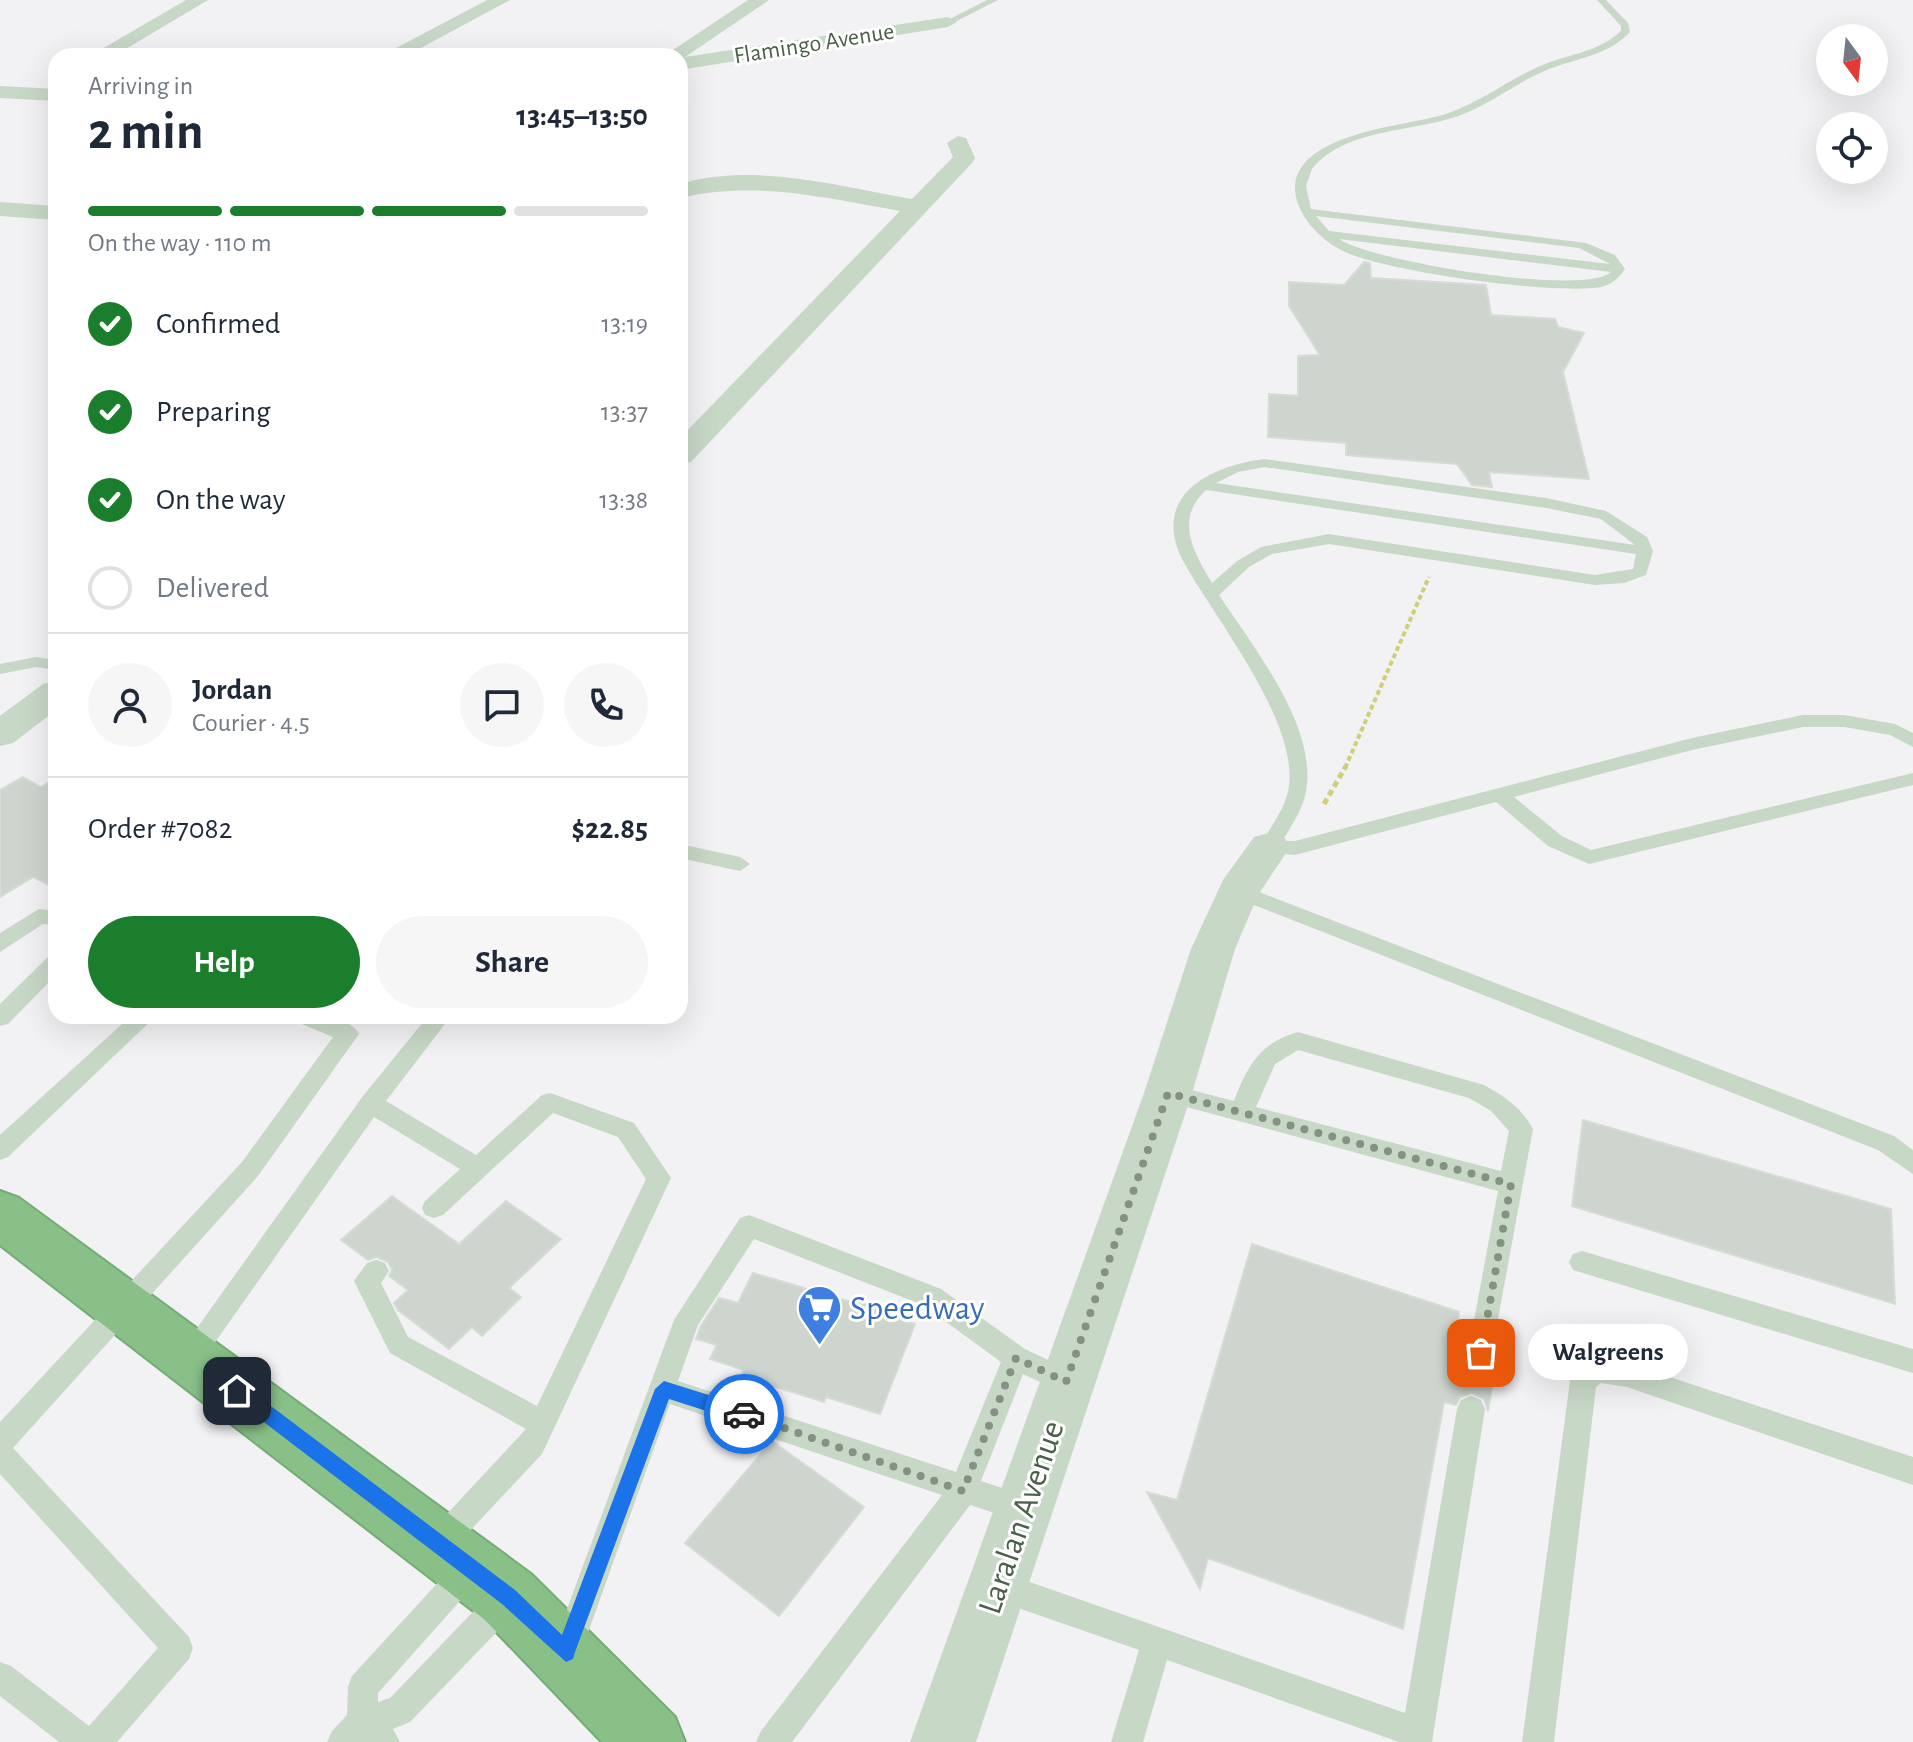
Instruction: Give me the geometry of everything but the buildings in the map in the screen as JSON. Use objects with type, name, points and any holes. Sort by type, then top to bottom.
[{"type":"highway","points":[[0,1214],[473,1570],[566,1652],[650,1742]]},
{"type":"street","points":[[114,48],[199,0]]},
{"type":"street","points":[[407,48],[501,0]]},
{"type":"street","points":[[686,48],[760,0]]},
{"type":"street","name":"Flamingo Avenue","points":[[688,63],[948,22]]},
{"type":"street","points":[[34,94],[48,86]]},
{"type":"street","points":[[0,92],[48,95]]},
{"type":"street","points":[[688,448],[964,158],[958,143]]},
{"type":"street","points":[[688,188],[706,182],[743,182],[917,207]]},
{"type":"street","points":[[0,209],[48,212]]},
{"type":"street","points":[[0,734],[48,702]]},
{"type":"street","name":"Laralan Avenue","points":[[943,1742],[1168,1093],[1213,949],[1238,891],[1282,847]]},
{"type":"lane","points":[[948,22],[994,0]]},
{"type":"lane","points":[[1601,0],[1625,25],[1626,32],[1615,43],[1543,68],[1450,116],[1357,139],[1320,155],[1310,164],[1300,184],[1299,196],[1307,212],[1342,247],[1383,261],[1563,284],[1601,283],[1613,278],[1619,269]]},
{"type":"lane","points":[[1307,212],[1582,245],[1611,258],[1619,269]]},
{"type":"lane","points":[[1327,234],[1619,269]]},
{"type":"lane","points":[[1210,594],[1243,564],[1267,550],[1302,541],[1329,539],[1595,580],[1624,578],[1640,572],[1645,551],[1641,540],[1606,516],[1546,503],[1264,463],[1243,465],[1223,472],[1203,485],[1186,500],[1179,521],[1182,541],[1210,594],[1279,706],[1300,760],[1298,786],[1282,847],[1502,797],[1692,744],[1803,721],[1844,721],[1895,730],[1913,741]]},
{"type":"lane","points":[[1203,485],[1645,551]]},
{"type":"lane","points":[[0,669],[36,662],[48,664]]},
{"type":"lane","points":[[1502,797],[1555,841],[1589,857],[1913,779]]},
{"type":"lane","points":[[688,853],[740,864]]},
{"type":"lane","points":[[1238,891],[1886,1143],[1913,1164]]},
{"type":"lane","points":[[0,944],[39,916],[48,917]]},
{"type":"lane","points":[[0,1018],[48,970]]},
{"type":"lane","points":[[0,1150],[136,1024]]},
{"type":"lane","points":[[0,1442],[250,1169],[348,1034],[324,1024]]},
{"type":"lane","points":[[190,1356],[371,1103],[434,1024]]},
{"type":"lane","points":[[1242,1113],[1251,1086],[1271,1051],[1289,1042],[1309,1041],[1462,1086],[1499,1104],[1521,1129],[1481,1353]]},
{"type":"lane","points":[[1168,1093],[1511,1184]]},
{"type":"lane","points":[[363,1735],[399,1711],[473,1570],[659,1178],[626,1130],[550,1102],[434,1208]]},
{"type":"lane","points":[[371,1103],[477,1167]]},
{"type":"lane","points":[[566,1652],[687,1320],[749,1226],[932,1297],[1016,1358],[1066,1382]]},
{"type":"lane","points":[[1582,1262],[1913,1361]]},
{"type":"lane","points":[[376,1271],[367,1281],[399,1345],[542,1423]]},
{"type":"lane","points":[[772,1742],[963,1491],[1016,1358]]},
{"type":"lane","points":[[1538,1742],[1583,1381],[1590,1375],[1597,1370],[1627,1375],[1913,1471]]},
{"type":"lane","points":[[664,1389],[827,1440],[963,1491],[1026,1509]]},
{"type":"lane","points":[[997,1586],[1417,1737],[1471,1409]]},
{"type":"lane","points":[[0,1454],[178,1648],[96,1742]]},
{"type":"lane","points":[[363,1735],[363,1687],[473,1570]]},
{"type":"lane","points":[[1127,1742],[1157,1641]]},
{"type":"lane","points":[[0,1677],[85,1742]]},
{"type":"path","points":[[1282,847],[1338,784],[1431,572],[1435,556]]},
{"type":"way so far","points":[[744,1414],[827,1440],[963,1491],[1016,1358],[1066,1382],[1168,1093],[1511,1184],[1481,1353]]},
{"type":"place","name":"Speedway","points":[[819,1346]]},
{"type":"place","name":"Walgreens","points":[[1481,1353]]},
{"type":"route","points":[[237,1391],[508,1597],[566,1652],[664,1389],[744,1414]]}]
